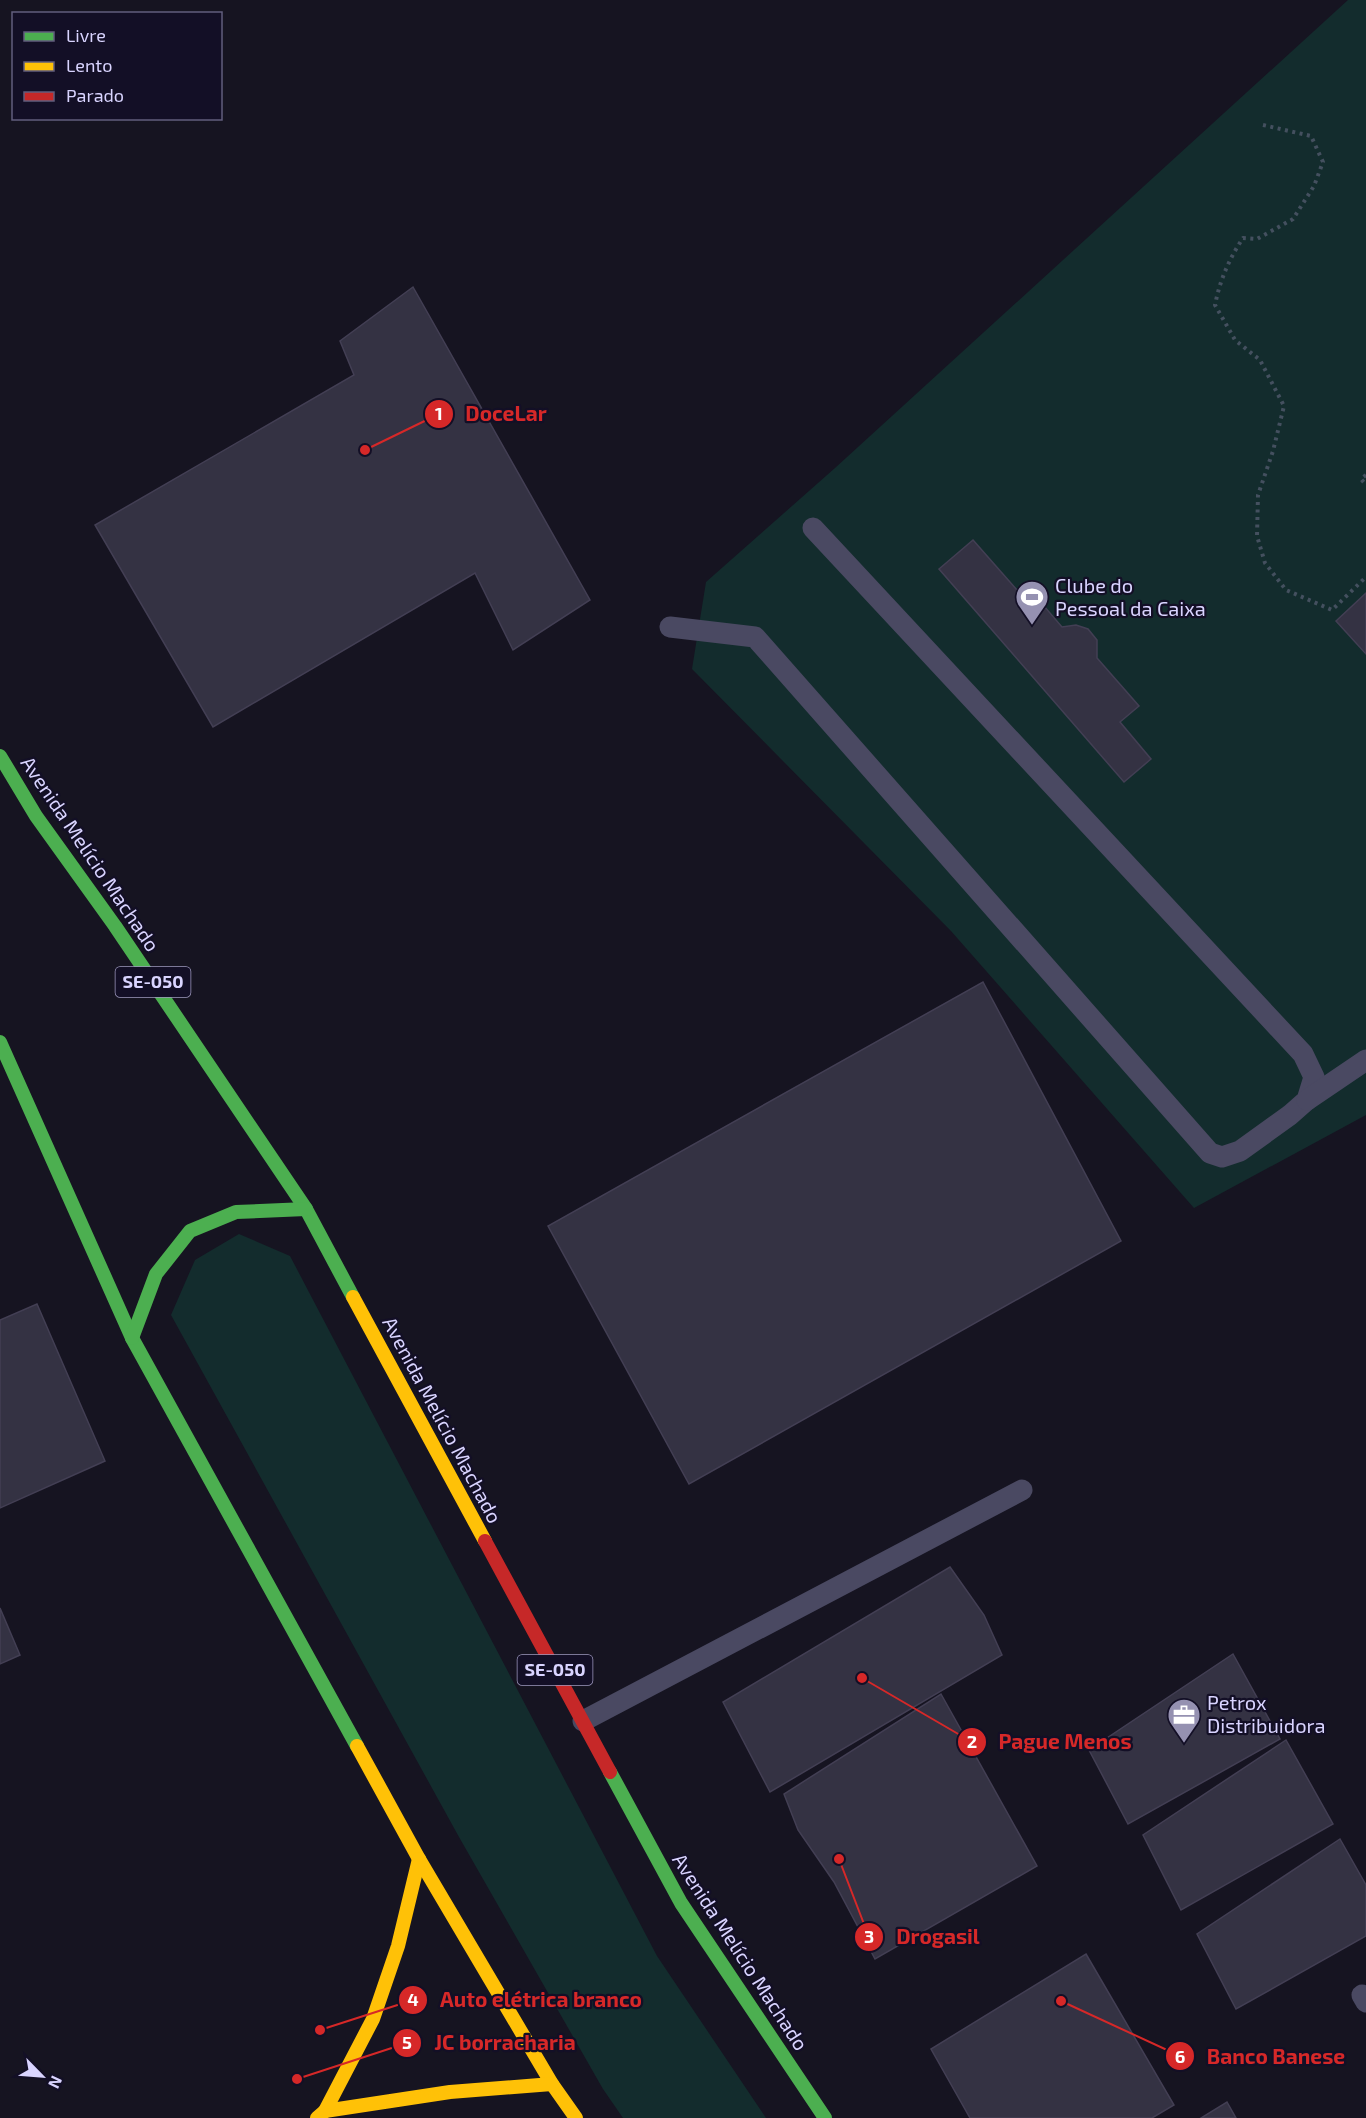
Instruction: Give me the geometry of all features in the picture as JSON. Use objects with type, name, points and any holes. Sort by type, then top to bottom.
[{"type":"main road","name":"Avenida Melício Machado","points":[[0,756],[36,816],[115,926],[306,1209],[681,1903],[825,2118]]},
{"type":"main road","points":[[0,1042],[132,1338],[418,1859],[552,2084],[576,2118]]},
{"type":"main road","points":[[132,1338],[156,1274],[190,1231],[236,1212],[306,1209]]},
{"type":"main road","points":[[321,2114],[373,2019],[398,1946],[418,1859]]},
{"type":"main road","points":[[321,2114],[450,2092],[552,2084]]},
{"type":"lane","points":[[813,528],[1303,1054],[1314,1077],[1307,1100]]},
{"type":"lane","points":[[670,627],[754,637],[1210,1153],[1222,1157],[1240,1151],[1307,1100],[1366,1060]]},
{"type":"lane","points":[[583,1721],[1022,1490]]},
{"type":"path","points":[[1263,125],[1311,136],[1323,162],[1314,186],[1293,219],[1257,239],[1243,238],[1233,252],[1220,280],[1215,305],[1235,340],[1260,360],[1284,406],[1273,451],[1258,495],[1257,536],[1265,563],[1286,590],[1332,610],[1366,577]]},
{"type":"path","points":[[1366,475],[1361,480],[1366,485]]},
{"type":"green space","name":"Clube do Pessoal da Caixa","points":[[1348,0],[1366,0],[1366,1115],[1194,1208],[951,931],[692,669],[706,582],[835,468]]},
{"type":"green space","points":[[239,1234],[290,1256],[657,1956],[766,2118],[623,2118],[603,2089],[459,1837],[171,1315],[195,1260]]},
{"type":"building","points":[[413,287],[590,600],[513,650],[475,573],[213,727],[95,525],[354,375],[340,341]]},
{"type":"building","points":[[973,540],[1031,606],[1038,599],[1062,627],[1076,625],[1088,629],[1097,640],[1097,658],[1139,706],[1120,722],[1151,759],[1124,782],[939,569]]},
{"type":"building","points":[[1366,593],[1366,654],[1336,621]]},
{"type":"building","points":[[983,982],[1121,1241],[689,1484],[548,1226]]},
{"type":"building","points":[[37,1304],[105,1461],[0,1508],[0,1320]]},
{"type":"building","points":[[950,1567],[984,1615],[1002,1655],[770,1792],[723,1702]]},
{"type":"building","points":[[0,1608],[20,1655],[0,1664]]},
{"type":"building","name":"Petrox Distribuidora","points":[[1233,1654],[1280,1739],[1128,1824],[1089,1750]]},
{"type":"building","points":[[941,1694],[1037,1866],[875,1959],[834,1882],[798,1830],[784,1794]]},
{"type":"building","points":[[1286,1740],[1333,1824],[1181,1910],[1143,1835]]},
{"type":"building","points":[[1340,1839],[1366,1885],[1366,1936],[1236,2009],[1197,1934]]},
{"type":"building","points":[[1086,1954],[1174,2105],[1152,2118],[970,2118],[931,2049]]},
{"type":"building","points":[[1227,2102],[1236,2118],[1201,2118]]},
{"type":"traffic: fast","points":[[0,756],[36,816],[115,926],[306,1209],[353,1297]]},
{"type":"traffic: fast","points":[[0,1042],[132,1338],[357,1746]]},
{"type":"traffic: fast","points":[[132,1338],[156,1274],[190,1231],[236,1212],[306,1209]]},
{"type":"traffic: fast","points":[[610,1772],[681,1903],[825,2118]]},
{"type":"traffic: slow","points":[[353,1297],[485,1541]]},
{"type":"traffic: slow","points":[[357,1746],[419,1859],[552,2084],[576,2118]]},
{"type":"traffic: slow","points":[[317,2118],[325,2111],[373,2019],[398,1946],[419,1859]]},
{"type":"traffic: slow","points":[[325,2111],[450,2092],[552,2084]]},
{"type":"traffic: jam","points":[[485,1541],[610,1772]]},
{"type":"place","name":"DoceLar","points":[[365,450]]},
{"type":"place","name":"Clube do Pessoal da Caixa","points":[[1032,626]]},
{"type":"place","name":"Pague Menos","points":[[862,1678]]},
{"type":"place","name":"Petrox Distribuidora","points":[[1184,1744]]},
{"type":"place","name":"Drogasil","points":[[839,1859]]},
{"type":"place","name":"Banco Banese","points":[[1061,2001]]},
{"type":"place","name":"Auto elétrica branco","points":[[320,2030]]},
{"type":"place","name":"JC borracharia","points":[[297,2079]]}]
